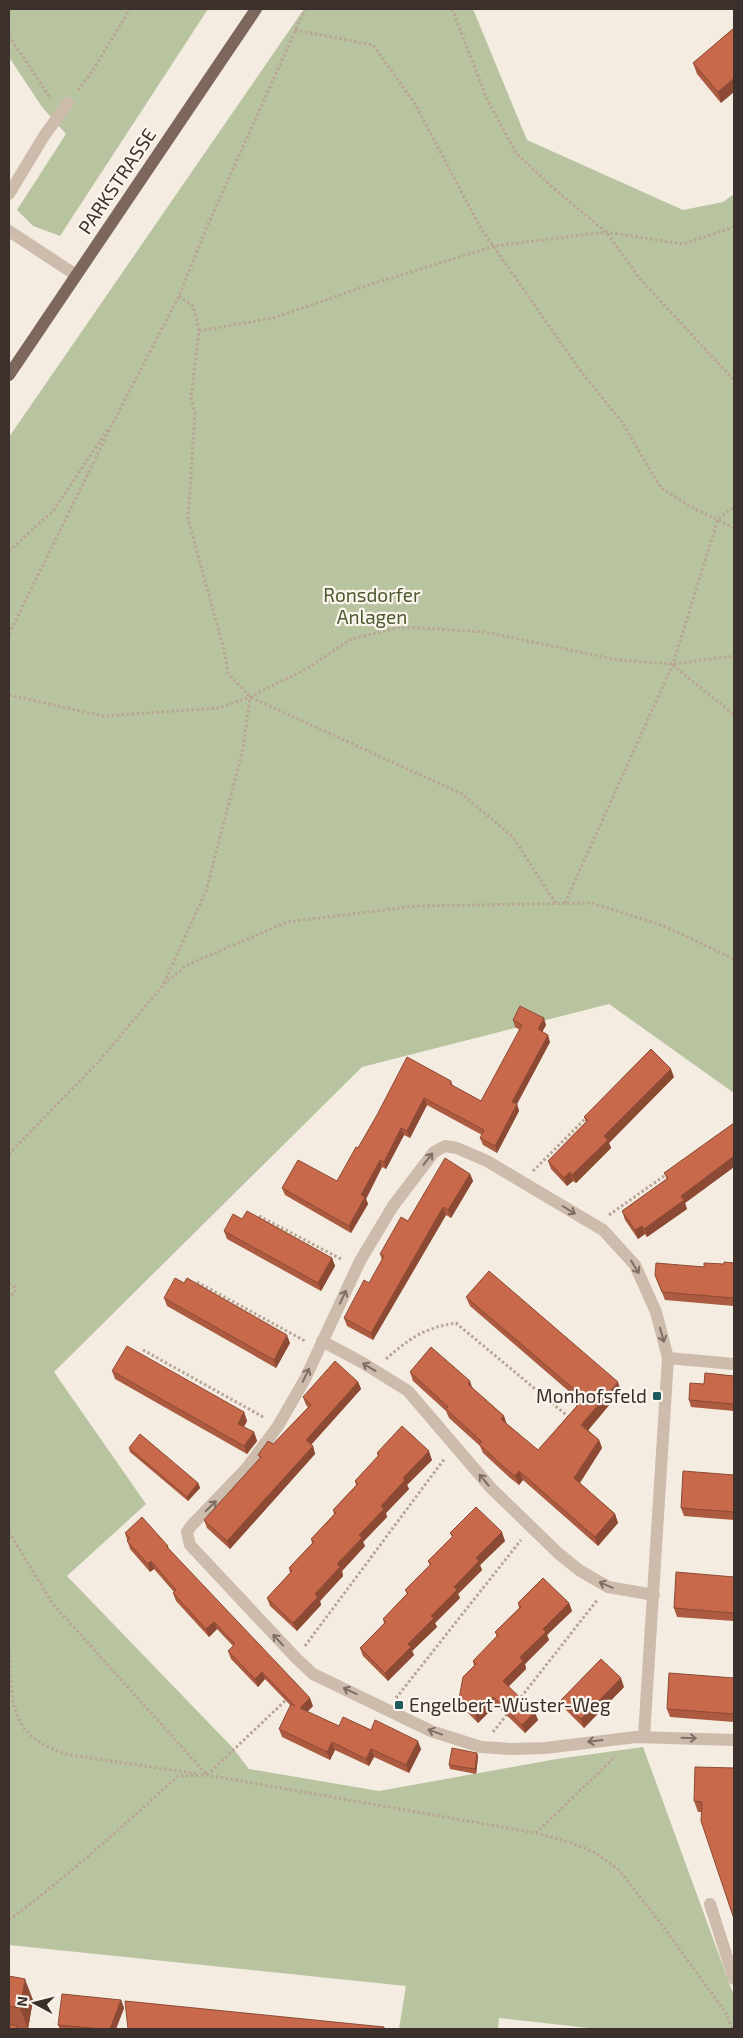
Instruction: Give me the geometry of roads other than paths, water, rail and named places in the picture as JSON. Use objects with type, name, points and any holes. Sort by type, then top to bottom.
[{"type":"main road","name":"PARKSTRASSE","points":[[9,375],[256,9]]},
{"type":"street","points":[[9,194],[68,103]]},
{"type":"street","points":[[9,231],[76,275]]},
{"type":"street","points":[[640,1736],[654,1595],[668,1358],[656,1312],[635,1265],[603,1230],[487,1161],[457,1148],[445,1146],[434,1152],[392,1206],[357,1267],[292,1403],[278,1426],[246,1469],[191,1526],[187,1532],[190,1545],[313,1674],[431,1731],[481,1747],[512,1749],[545,1748],[640,1736],[734,1740]]},
{"type":"street","points":[[321,1345],[374,1369],[408,1391],[491,1488],[531,1528],[579,1570],[608,1587],[654,1595]]},
{"type":"street","points":[[668,1358],[734,1364]]},
{"type":"street","points":[[710,1904],[730,1954],[734,1979]]},
{"type":"place","name":"Monhofsfeld","points":[[657,1396]]},
{"type":"place","name":"Engelbert-Wüster-Weg","points":[[399,1705]]},
{"type":"park label","name":"Ronsdorfer Anlagen","points":[[372,606]]}]
